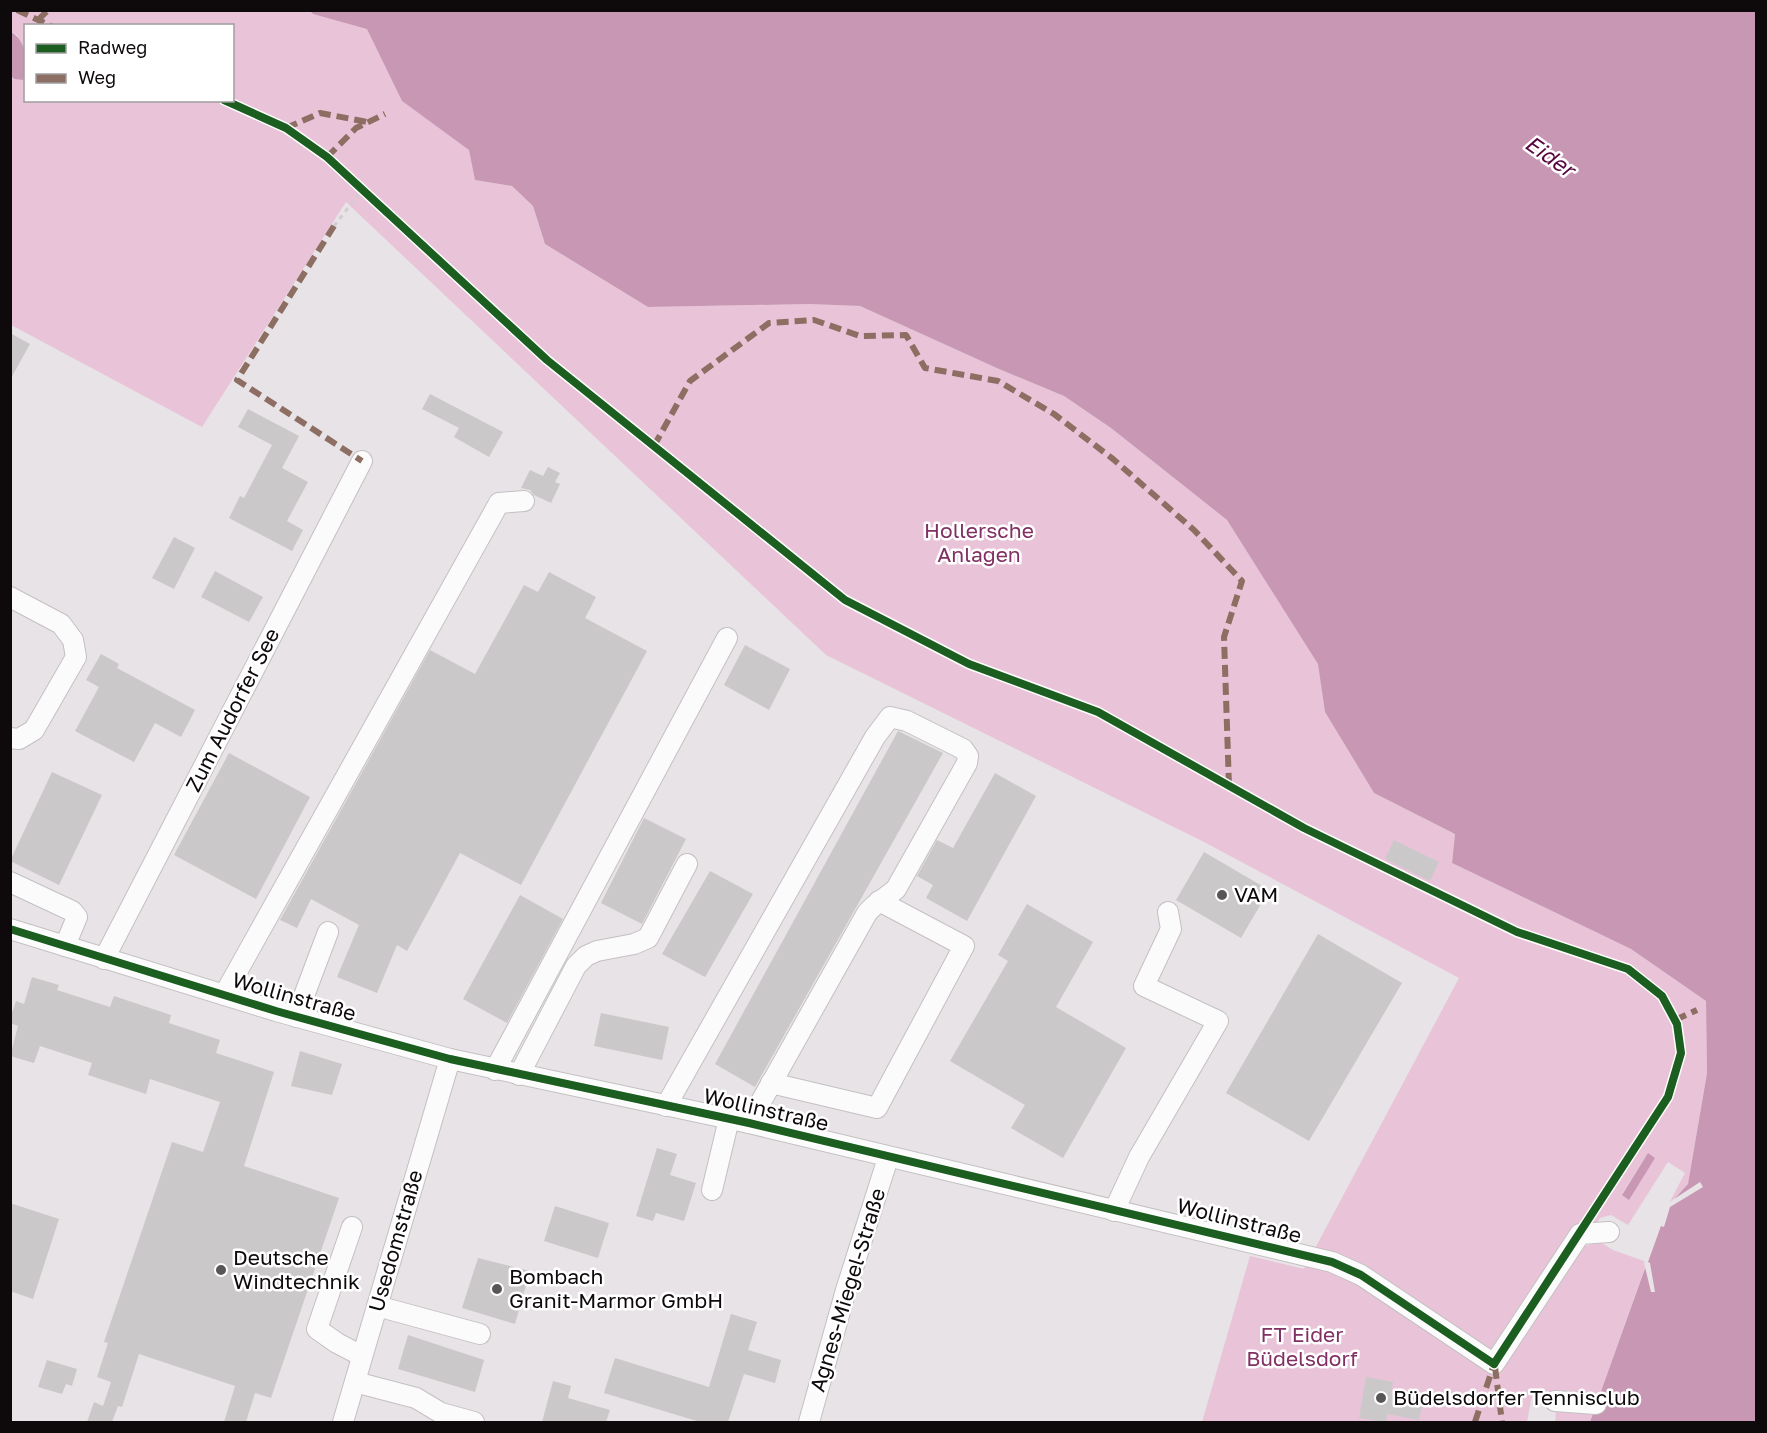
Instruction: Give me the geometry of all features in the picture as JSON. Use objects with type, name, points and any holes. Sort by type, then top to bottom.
[{"type":"street","name":"Zum Audorfer See","points":[[104,959],[362,461]]},
{"type":"street","points":[[224,995],[499,503],[524,501]]},
{"type":"street","points":[[10,597],[61,624],[73,639],[76,657],[34,730],[19,739],[10,738]]},
{"type":"street","points":[[495,1070],[727,638]]},
{"type":"street","points":[[666,1106],[875,737],[890,717],[898,718],[963,749],[968,756],[967,763],[896,889],[867,913],[749,1123]]},
{"type":"street","points":[[519,1075],[576,966],[586,956],[597,951],[634,944],[648,938],[687,864]]},
{"type":"street","points":[[10,882],[72,911],[77,917],[65,946]]},
{"type":"street","points":[[771,1083],[877,1108],[964,946],[879,901]]},
{"type":"street","points":[[1114,1211],[1139,1157],[1218,1021],[1144,986],[1171,929],[1168,912]]},
{"type":"street","name":"Wollinstraße","points":[[10,929],[296,1017],[450,1059],[749,1123],[888,1158],[1332,1262],[1361,1275],[1494,1364],[1580,1234],[1609,1232]]},
{"type":"street","points":[[296,1017],[328,932]]},
{"type":"street","name":"Usedomstraße","points":[[343,1422],[450,1059]]},
{"type":"street","points":[[711,1190],[729,1119]]},
{"type":"street","name":"Agnes-Miegel-Straße","points":[[809,1422],[846,1290],[888,1158]]},
{"type":"street","points":[[352,1227],[317,1329],[362,1356]]},
{"type":"street","points":[[377,1306],[480,1334]]},
{"type":"street","points":[[355,1382],[416,1398],[441,1413],[474,1422]]},
{"type":"street","points":[[1555,1401],[1596,1404]]},
{"type":"path","points":[[334,226],[362,190]]},
{"type":"green space","name":"Hollersche Anlagen","points":[[11,11],[310,11],[313,14],[368,28],[402,101],[470,150],[475,180],[512,186],[533,206],[545,244],[648,307],[809,304],[860,306],[1064,396],[1111,428],[1227,520],[1319,664],[1325,712],[1374,793],[1455,834],[1452,863],[1631,949],[1706,1001],[1707,1073],[1688,1184],[1667,1207],[1685,1173],[1668,1162],[1628,1225],[1611,1215],[1600,1218],[1581,1247],[1600,1242],[1613,1250],[1647,1262],[1590,1422],[1555,1422],[1555,1393],[1533,1390],[1527,1422],[1202,1422],[1250,1256],[1304,1269],[1459,978],[1204,842],[826,655],[346,202],[202,427],[11,325],[10,76],[23,80],[24,77],[24,102],[234,102],[234,24],[24,24],[24,49],[17,35],[11,32]],"holes":[[[1330,841],[1485,916],[1485,917]],[[1648,1153],[1630,1199],[1622,1194]]]},
{"type":"water","name":"Eider","points":[[310,11],[1756,11],[1756,1422],[1590,1422],[1667,1207],[1688,1184],[1707,1073],[1706,1001],[1631,949],[1452,863],[1455,834],[1374,793],[1325,712],[1318,664],[1227,520],[1111,428],[1064,396],[860,306],[809,304],[648,307],[545,244],[533,206],[512,186],[475,180],[469,150],[402,101],[367,29],[313,14]]},
{"type":"water","points":[[11,32],[20,41],[24,50],[24,77],[23,80],[14,79],[11,76]]},
{"type":"water","points":[[1648,1153],[1655,1158],[1629,1200],[1622,1195]]},
{"type":"pier","points":[[1700,1182],[1703,1187],[1670,1207],[1664,1227],[1661,1226],[1648,1262],[1655,1292],[1651,1292],[1644,1263],[1665,1205]]},
{"type":"building","points":[[10,333],[30,344],[10,380]]},
{"type":"building","points":[[430,394],[503,432],[489,457],[454,437],[459,428],[422,409]]},
{"type":"building","points":[[248,409],[299,436],[282,468],[308,482],[287,521],[303,530],[292,551],[229,518],[240,496],[244,498],[272,445],[238,427]]},
{"type":"building","points":[[548,467],[560,473],[555,482],[560,484],[551,503],[534,495],[530,490],[521,488],[530,470],[543,476]]},
{"type":"building","points":[[174,537],[195,548],[174,589],[152,578]]},
{"type":"building","points":[[215,571],[263,597],[249,622],[201,597]]},
{"type":"building","points":[[549,572],[596,597],[585,618],[647,651],[521,885],[460,853],[407,951],[397,945],[377,993],[337,977],[359,925],[311,899],[297,928],[280,920],[430,650],[475,674],[524,585],[538,592]]},
{"type":"building","points":[[745,645],[790,669],[769,710],[724,685]]},
{"type":"building","points":[[101,654],[119,664],[117,668],[195,710],[181,737],[155,723],[134,762],[75,731],[99,687],[86,680]]},
{"type":"building","points":[[898,731],[943,753],[755,1087],[715,1064]]},
{"type":"building","points":[[229,753],[310,797],[256,899],[174,855]]},
{"type":"building","points":[[52,772],[102,795],[59,885],[10,861]]},
{"type":"building","points":[[995,773],[1036,796],[967,921],[926,898],[933,885],[917,876],[937,840],[953,848]]},
{"type":"building","points":[[644,818],[686,839],[642,924],[601,903]]},
{"type":"building","points":[[1394,840],[1439,862],[1430,881],[1385,859]]},
{"type":"building","name":"VAM","points":[[1204,852],[1269,890],[1241,938],[1176,900]]},
{"type":"building","points":[[710,871],[753,894],[705,977],[662,954]]},
{"type":"building","points":[[520,895],[563,919],[507,1023],[463,999]]},
{"type":"building","points":[[1027,904],[1093,942],[1056,1007],[1126,1048],[1063,1158],[1011,1128],[1025,1105],[950,1061],[1008,961],[998,955]]},
{"type":"building","points":[[1318,934],[1402,983],[1309,1141],[1226,1093]]},
{"type":"building","name":"Deutsche Windtechnik","points":[[32,977],[59,985],[57,990],[110,1007],[114,996],[171,1015],[169,1023],[220,1040],[216,1053],[274,1072],[244,1166],[339,1198],[271,1398],[255,1393],[246,1422],[224,1422],[235,1386],[139,1354],[122,1407],[118,1406],[112,1422],[87,1422],[94,1402],[103,1406],[111,1382],[97,1377],[108,1343],[104,1342],[172,1142],[203,1152],[220,1102],[150,1079],[146,1094],[88,1075],[92,1063],[40,1046],[34,1063],[10,1056],[18,1026],[10,1023],[10,1019],[16,1001],[24,1004]]},
{"type":"building","points":[[601,1013],[669,1027],[662,1060],[594,1046]]},
{"type":"building","points":[[300,1051],[342,1064],[332,1095],[291,1086]]},
{"type":"building","points":[[657,1148],[677,1154],[670,1175],[696,1183],[684,1221],[656,1213],[653,1221],[636,1216]]},
{"type":"building","points":[[10,1203],[59,1219],[33,1299],[10,1291]]},
{"type":"building","points":[[555,1206],[609,1223],[598,1258],[544,1241]]},
{"type":"building","name":"Bombach Granit-Marmor GmbH","points":[[478,1258],[530,1271],[515,1324],[462,1308]]},
{"type":"building","points":[[731,1314],[757,1322],[748,1350],[781,1360],[775,1383],[744,1374],[728,1422],[700,1422],[604,1393],[615,1358],[709,1387]]},
{"type":"building","name":"Deutsche Windtechnik","points":[[408,1335],[484,1360],[475,1392],[398,1369]]},
{"type":"building","points":[[47,1360],[77,1369],[72,1386],[66,1384],[62,1394],[38,1387]]},
{"type":"building","name":"Büdelsdorfer Tennisclub","points":[[1366,1377],[1393,1382],[1391,1394],[1400,1396],[1399,1401],[1422,1405],[1419,1420],[1387,1414],[1386,1422],[1359,1418]]},
{"type":"building","points":[[553,1381],[571,1386],[568,1398],[610,1410],[606,1422],[542,1422]]},
{"type":"marked path","points":[[17,10],[47,24]]},
{"type":"marked path","points":[[38,20],[48,10]]},
{"type":"marked path","points":[[286,128],[320,113],[367,122]]},
{"type":"marked path","points":[[327,157],[356,128],[385,114]]},
{"type":"marked path","points":[[334,226],[237,380],[362,461]]},
{"type":"marked path","points":[[654,446],[690,381],[769,323],[814,320],[860,336],[906,335],[925,368],[998,381],[1054,414],[1113,459],[1194,530],[1242,581],[1224,637],[1229,786]]},
{"type":"marked path","points":[[1675,1020],[1697,1010]]},
{"type":"marked path","points":[[1475,1422],[1494,1364]]},
{"type":"marked path","points":[[1495,1367],[1502,1422]]},
{"type":"cycle path","points":[[228,102],[286,128],[327,157],[547,360],[845,600],[969,664],[1098,712],[1304,828],[1517,932],[1628,969],[1662,996],[1677,1024],[1681,1053],[1668,1097],[1494,1364]]},
{"type":"cycle path","points":[[10,929],[276,1011],[450,1059],[749,1123],[1332,1262],[1361,1275],[1494,1364]]},
{"type":"place","name":"VAM","points":[[1222,895]]},
{"type":"place","name":"Deutsche Windtechnik","points":[[221,1270]]},
{"type":"place","name":"Bombach Granit-Marmor GmbH","points":[[497,1289]]},
{"type":"place","name":"Büdelsdorfer Tennisclub","points":[[1381,1398]]},
{"type":"park label","name":"FT Eider Büdelsdorf","points":[[1302,1347]]}]
